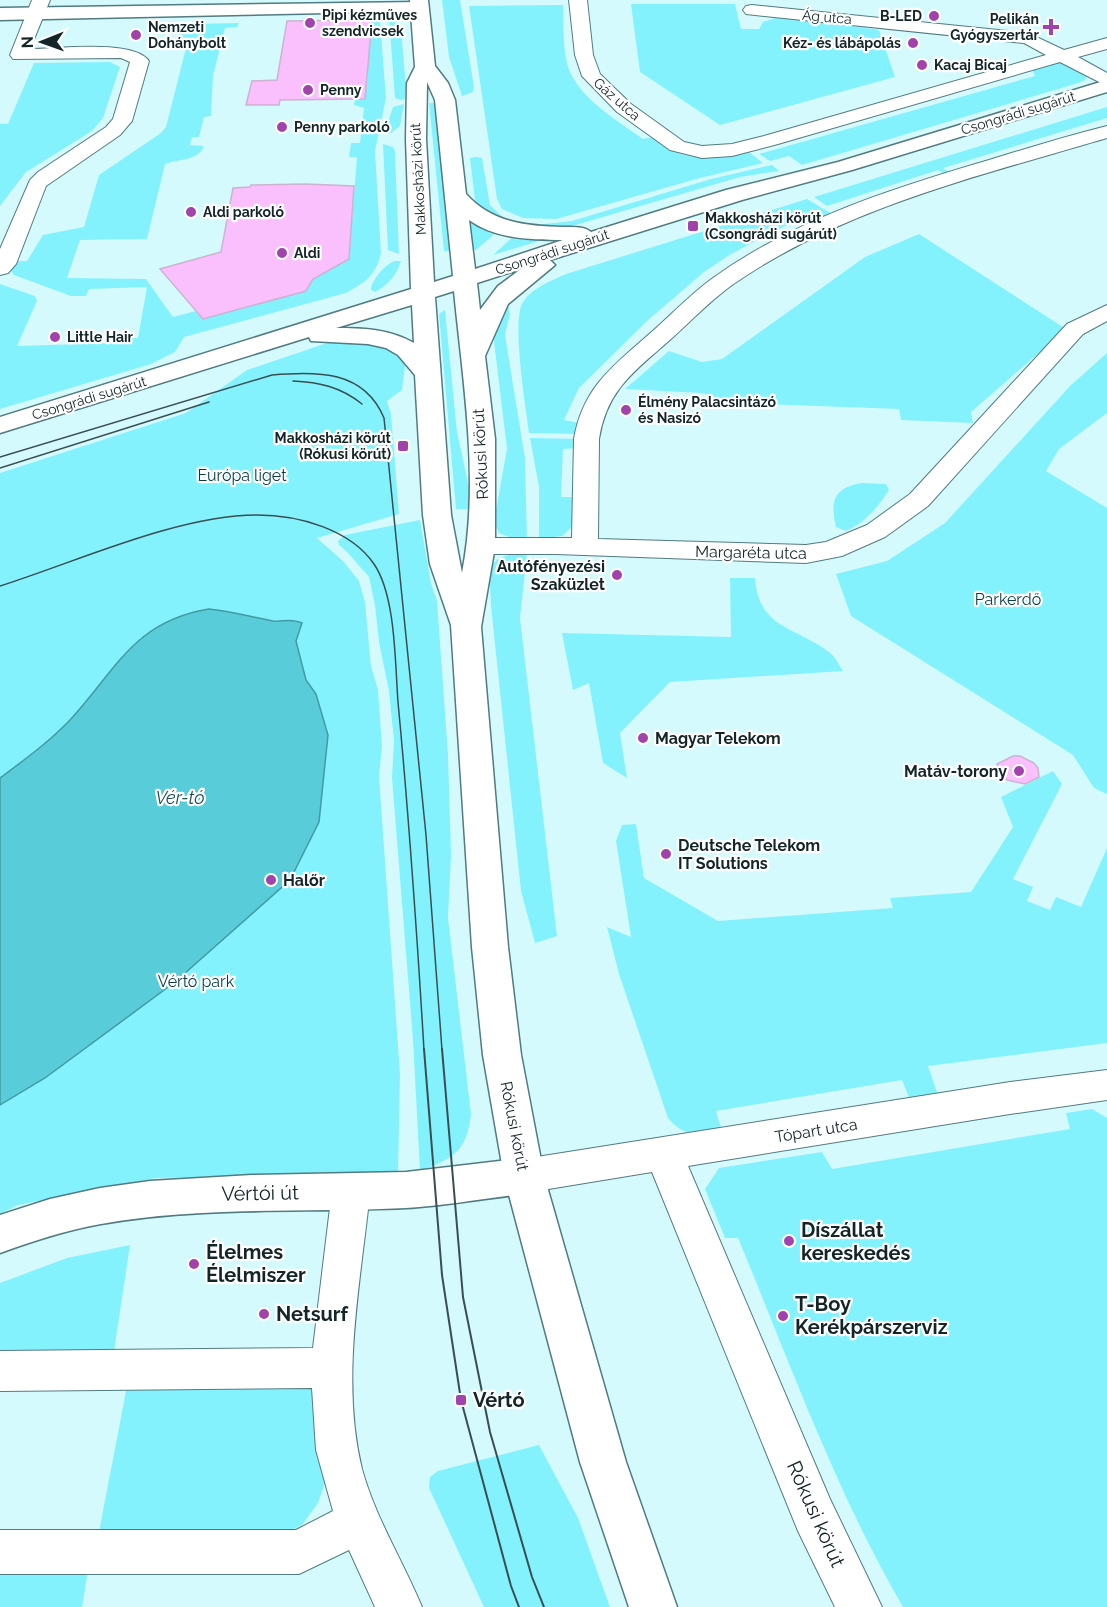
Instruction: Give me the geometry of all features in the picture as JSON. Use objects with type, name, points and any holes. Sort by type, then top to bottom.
[{"type":"main road","points":[[0,14],[39,7],[419,3]]},
{"type":"main road","name":"Makkosházi körút","points":[[419,3],[425,68],[417,83],[415,102],[423,293]]},
{"type":"main road","name":"Makkosházi körút","points":[[425,68],[438,83],[445,100],[464,280]]},
{"type":"main road","name":"Csongrádi sugárút","points":[[0,425],[603,235],[734,195],[846,166],[1107,86]]},
{"type":"main road","points":[[455,195],[474,213],[511,230],[603,235]]},
{"type":"main road","points":[[474,365],[486,319],[495,301],[523,278],[578,243]]},
{"type":"main road","name":"Rókusi körút","points":[[464,280],[482,448],[482,546],[466,627]]},
{"type":"main road","name":"Rókusi körút","points":[[423,293],[438,522],[444,564],[466,627],[495,1000],[512,1114],[524,1176],[603,1462],[653,1607]]},
{"type":"main road","points":[[287,336],[382,338],[412,352],[428,375]]},
{"type":"main road","points":[[438,522],[447,534],[454,538],[482,546]]},
{"type":"main road","points":[[444,564],[453,555],[466,549],[482,546]]},
{"type":"main road","name":"Vértói út","points":[[0,1234],[35,1220],[103,1204],[173,1195],[408,1190],[524,1176]]},
{"type":"street","name":"Gáz utca","points":[[578,0],[584,55],[591,76],[624,108],[677,146],[702,152],[732,150],[1061,55]]},
{"type":"street","points":[[9,54],[39,7]]},
{"type":"street","name":"Ág utca","points":[[752,10],[989,32],[1028,38],[1107,80]]},
{"type":"street","points":[[1061,55],[1107,43]]},
{"type":"street","points":[[0,268],[5,264],[37,184],[45,176],[113,131],[122,121],[140,61],[134,56],[121,53],[9,54]]},
{"type":"street","points":[[585,547],[588,437],[592,414],[602,393],[640,354],[729,277],[817,227],[909,193],[1107,132]]},
{"type":"street","name":"Margaréta utca","points":[[482,546],[806,554],[832,550],[876,531],[919,500],[1075,328],[1107,312]]},
{"type":"street","name":"Tópart utca","points":[[524,1176],[1010,1098],[1107,1085]]},
{"type":"street","name":"Rókusi körút","points":[[664,1155],[814,1515],[860,1607]]},
{"type":"street","points":[[351,1191],[332,1368],[337,1451],[360,1521],[399,1607]]},
{"type":"street","points":[[0,1371],[332,1368]]},
{"type":"street","points":[[0,1552],[299,1552],[360,1521]]},
{"type":"green space","points":[[442,0],[460,0],[474,87],[473,92],[462,96],[449,57]]},
{"type":"green space","points":[[631,4],[735,4],[741,29],[759,29],[763,22],[782,16],[879,30],[895,77],[720,125],[640,72]]},
{"type":"green space","points":[[563,5],[566,58],[571,74],[585,94],[603,110],[643,139],[653,137],[677,153],[704,158],[749,152],[763,163],[700,178],[556,219],[523,218],[502,209],[497,199],[469,6]]},
{"type":"green space","points":[[389,17],[398,23],[401,29],[406,87],[405,99],[401,100],[395,98]]},
{"type":"green space","points":[[372,20],[380,21],[386,98],[375,151],[381,253],[369,277],[346,293],[184,337],[175,352],[151,364],[0,409],[0,284],[35,296],[37,301],[17,346],[117,343],[118,338],[138,338],[147,287],[89,289],[86,296],[71,296],[14,275],[10,269],[14,261],[27,261],[43,235],[84,227],[99,175],[161,133],[166,127],[187,44],[178,39],[180,29],[149,30],[150,25],[239,23],[237,27],[225,28],[213,76],[211,116],[204,117],[199,137],[192,137],[190,145],[204,146],[193,157],[165,164],[147,239],[80,240],[67,278],[146,279],[173,317],[196,311],[203,319],[306,291],[313,279],[349,259],[357,157],[349,157],[351,143],[360,143],[364,108],[354,105],[355,99],[365,98],[368,75],[335,75]]},
{"type":"green space","points":[[110,62],[120,67],[103,118],[92,131],[26,172],[0,206],[0,124],[8,124],[34,63]]},
{"type":"green space","points":[[1059,62],[1070,64],[1087,74],[1087,77],[1084,81],[1075,84],[802,165],[789,156],[770,161],[759,154],[1035,76],[1031,68]]},
{"type":"green space","points":[[429,103],[435,103],[450,251],[444,251]]},
{"type":"green space","points":[[404,104],[400,126],[391,133],[384,134],[393,107]]},
{"type":"green space","points":[[1107,107],[1107,118],[943,168],[952,174],[948,176],[938,170],[827,206],[814,197]]},
{"type":"green space","points":[[383,144],[393,147],[395,151],[399,254],[388,250]]},
{"type":"green space","points":[[470,158],[482,158],[490,205],[508,222],[506,224],[478,206],[475,200]]},
{"type":"green space","points":[[772,165],[779,171],[740,177],[572,226],[555,229],[527,226],[572,221],[711,179]]},
{"type":"green space","points":[[807,199],[832,214],[817,219],[808,214],[731,254],[704,272],[647,321],[579,388],[564,420],[579,423],[580,434],[529,433],[520,365],[518,327],[523,302],[532,292],[566,274]]},
{"type":"green space","points":[[468,222],[498,231],[476,250],[473,250]]},
{"type":"green space","points":[[919,234],[1066,329],[971,412],[973,423],[901,420],[899,409],[735,403],[702,393],[625,389],[669,351],[702,362],[722,359],[865,257]]},
{"type":"green space","points":[[515,235],[546,239],[493,255]]},
{"type":"green space","points":[[395,261],[401,261],[391,279],[375,292],[371,290],[379,273]]},
{"type":"green space","points":[[508,304],[510,314],[505,335],[525,458],[527,539],[512,538],[499,533],[494,521],[507,449],[493,333]]},
{"type":"green space","points":[[445,310],[457,432],[469,487],[469,509],[456,509],[439,314]]},
{"type":"green space","name":"Vértó park","points":[[346,340],[390,346],[406,359],[402,390],[387,401],[391,414],[399,514],[317,538],[344,562],[359,581],[365,602],[371,666],[378,690],[382,746],[379,776],[400,1074],[398,1175],[156,1178],[18,1205],[0,1214],[0,473],[186,413],[247,370],[327,343]]},
{"type":"green space","name":"Parkerdő","points":[[1107,353],[1107,413],[1059,449],[1046,471],[1107,508],[1107,794],[1094,788],[1073,755],[851,616],[836,574],[887,561],[945,523],[1070,386]]},
{"type":"green space","points":[[530,438],[579,439],[578,448],[563,449],[561,497],[576,497],[573,526],[562,536],[539,539],[539,487]]},
{"type":"green space","points":[[862,483],[886,484],[889,490],[865,519],[846,531],[836,527],[833,510],[836,497],[845,488]]},
{"type":"green space","points":[[420,520],[431,583],[437,601],[448,754],[451,855],[448,918],[471,1114],[466,1137],[456,1152],[441,1162],[420,1171],[413,1040],[392,778],[394,741],[389,691],[369,577],[339,545],[338,541],[345,535]]},
{"type":"green space","points":[[527,553],[520,618],[557,936],[535,943],[521,891],[490,583],[490,574],[496,561],[512,554]]},
{"type":"green space","points":[[730,578],[755,578],[758,595],[763,607],[771,617],[829,652],[843,671],[670,682],[620,733],[627,778],[603,763],[589,683],[573,690],[562,633],[731,637]]},
{"type":"green space","points":[[1053,771],[1062,784],[1013,879],[1033,887],[1027,901],[1050,910],[1056,897],[1081,907],[1107,848],[1107,1043],[928,1066],[938,1095],[910,1100],[902,1080],[716,1111],[722,1131],[692,1134],[680,1129],[668,1118],[619,974],[607,927],[631,937],[616,841],[622,825],[636,824],[644,878],[718,921],[893,908],[890,898],[971,892],[1013,827],[1001,797]]},
{"type":"green space","points":[[1092,1109],[1107,1118],[1107,1607],[903,1607],[856,1518],[835,1472],[738,1238],[725,1238],[705,1189],[719,1168],[822,1152],[832,1169],[1070,1129],[1066,1113]]},
{"type":"green space","points":[[130,1245],[113,1358],[0,1359],[0,1283],[67,1258]]},
{"type":"green space","points":[[315,1383],[326,1480],[318,1503],[302,1525],[282,1535],[98,1537],[127,1386]]},
{"type":"green space","points":[[539,1445],[578,1518],[610,1607],[484,1607],[429,1488],[430,1477],[438,1471]]},
{"type":"green space","points":[[88,1571],[82,1607],[0,1607],[0,1572]]},
{"type":"water","name":"Vér-tó","points":[[209,609],[273,621],[291,620],[302,623],[296,641],[306,680],[316,694],[328,735],[319,822],[290,880],[175,982],[45,1078],[0,1105],[0,778],[62,728],[114,666],[144,636],[162,624],[183,615]]},
{"type":"building","points":[[372,20],[365,99],[280,100],[279,105],[246,105],[252,81],[277,80],[287,21]]},
{"type":"building","name":"Aldi","points":[[251,185],[354,186],[349,259],[313,279],[306,291],[203,319],[160,269],[221,252],[233,188],[250,187]]},
{"type":"building","name":"Matáv-torony","points":[[1013,756],[1020,756],[1034,763],[1038,768],[1039,777],[1025,784],[1007,780],[1001,774],[997,764]]},
{"type":"tram line","points":[[0,457],[272,375],[306,373],[337,377],[352,382],[364,390],[375,402],[384,418],[426,835],[442,1050]]},
{"type":"tram line","points":[[293,381],[329,386],[346,393],[362,404]]},
{"type":"tram line","points":[[0,468],[209,402]]},
{"type":"tram line","points":[[0,586],[161,531],[226,517],[257,515],[306,521],[337,533],[364,552],[374,564],[387,594],[393,631],[424,1050]]},
{"type":"tram line","points":[[424,1049],[442,1275],[461,1400],[511,1586],[519,1607]]},
{"type":"tram line","points":[[442,1049],[463,1297],[490,1432],[532,1577],[544,1607]]},
{"type":"place","name":"B-LED","points":[[934,16]]},
{"type":"place","name":"Pipi kézműves szendvicsek","points":[[310,23]]},
{"type":"place","name":"Pelikán Gyógyszertár","points":[[1051,27]]},
{"type":"place","name":"Nemzeti Dohánybolt","points":[[136,35]]},
{"type":"place","name":"Kéz- és lábápolás","points":[[913,43]]},
{"type":"place","name":"Kacaj Bicaj","points":[[922,65]]},
{"type":"place","name":"Penny","points":[[308,90]]},
{"type":"place","name":"Penny parkoló","points":[[282,127]]},
{"type":"place","name":"Aldi parkoló","points":[[191,212]]},
{"type":"place","name":"Makkosházi körút (Csongrádi sugárút)","points":[[693,226]]},
{"type":"place","name":"Aldi","points":[[282,253]]},
{"type":"place","name":"Little Hair","points":[[55,337]]},
{"type":"place","name":"Élmény Palacsintázó és Nasizó","points":[[626,410]]},
{"type":"place","name":"Makkosházi körút (Rókusi körút)","points":[[403,446]]},
{"type":"place","name":"Autófényezési Szaküzlet","points":[[617,575]]},
{"type":"place","name":"Magyar Telekom","points":[[643,738]]},
{"type":"place","name":"Matáv-torony","points":[[1019,771]]},
{"type":"place","name":"Deutsche Telekom IT Solutions","points":[[666,854]]},
{"type":"place","name":"Halőr","points":[[271,880]]},
{"type":"place","name":"Díszállat kereskedés","points":[[789,1241]]},
{"type":"place","name":"Élelmes Élelmiszer","points":[[194,1264]]},
{"type":"place","name":"Netsurf","points":[[264,1314]]},
{"type":"place","name":"T-Boy Kerékpárszerviz","points":[[783,1316]]},
{"type":"place","name":"Vértó","points":[[461,1400]]},
{"type":"park label","name":"Európa liget","points":[[242,475]]}]
